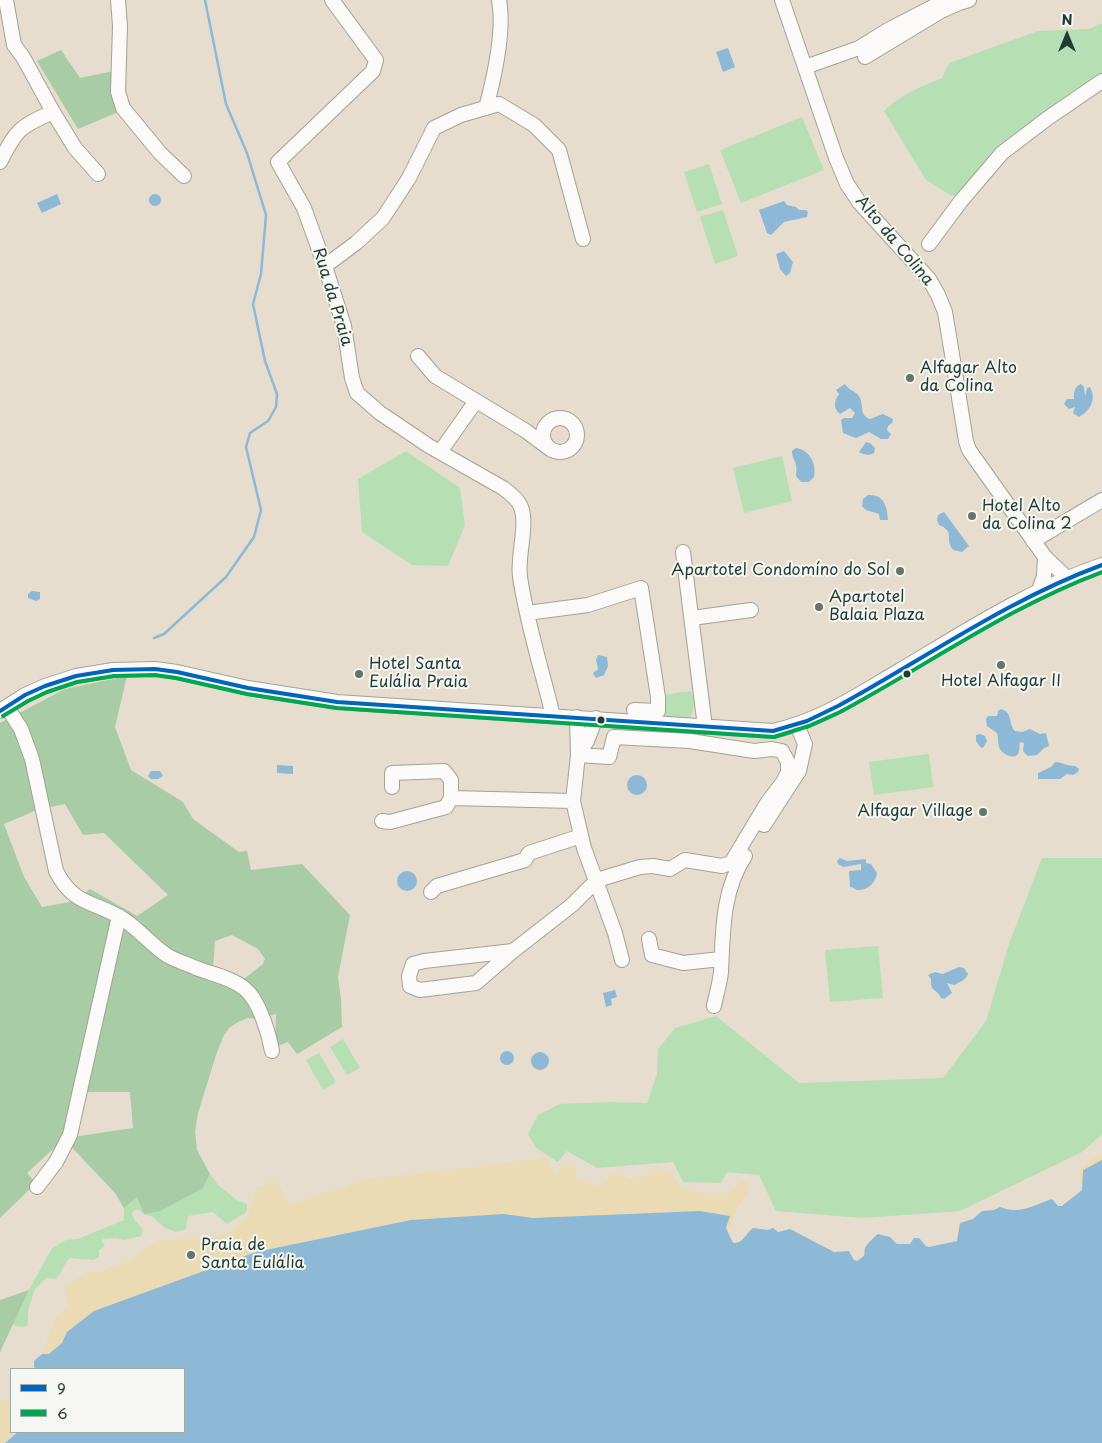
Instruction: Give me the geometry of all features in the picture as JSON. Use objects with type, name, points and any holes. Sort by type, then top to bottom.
[{"type":"street","points":[[6,0],[14,45],[75,148],[98,174]]},
{"type":"street","points":[[118,0],[120,26],[118,92],[123,108],[160,153],[184,176]]},
{"type":"street","name":"Rua da Praia","points":[[332,0],[376,60],[373,71],[278,162],[304,208],[324,266],[344,326],[352,378],[357,393],[380,413],[440,452],[503,488],[514,496],[521,507],[523,518],[520,574],[553,716]]},
{"type":"street","points":[[486,108],[496,73],[501,11],[499,0]]},
{"type":"street","name":"Alto da Colina","points":[[782,0],[836,158],[848,184],[859,202],[929,279],[938,295],[946,320],[969,450],[1045,557],[1067,578]]},
{"type":"street","points":[[805,67],[844,55],[888,30],[956,1]]},
{"type":"street","points":[[865,57],[956,1]]},
{"type":"street","points":[[929,244],[961,200],[1002,153],[1048,118],[1102,81]]},
{"type":"street","points":[[324,266],[356,243],[383,218],[409,178],[434,128],[461,114],[499,104],[534,125],[558,150],[583,239]]},
{"type":"street","points":[[0,162],[18,131],[27,124],[53,112]]},
{"type":"street","points":[[418,356],[435,376],[526,431],[550,449],[560,452],[571,448],[576,440],[576,429],[568,420],[560,418],[554,419],[537,432],[526,431]]},
{"type":"street","points":[[440,452],[476,401]]},
{"type":"street","points":[[544,428],[543,440],[550,449]]},
{"type":"street","points":[[1033,541],[1102,500]]},
{"type":"street","points":[[683,552],[705,727]]},
{"type":"street","points":[[1039,590],[1044,576],[1045,557]]},
{"type":"street","points":[[272,1051],[265,1026],[253,999],[246,989],[170,957],[155,947],[119,916],[81,900],[63,885],[56,871],[32,759],[21,729],[4,709],[24,695],[76,676],[102,672],[155,669],[248,688],[337,702],[774,731],[818,717],[858,696],[964,631],[1039,590],[1102,565]]},
{"type":"street","points":[[528,613],[588,605],[641,588],[658,696],[658,711],[634,710]]},
{"type":"street","points":[[692,618],[751,610]]},
{"type":"street","points":[[577,717],[578,755],[573,801],[591,885],[602,895],[622,960]]},
{"type":"street","points":[[578,755],[587,741],[596,718]]},
{"type":"street","points":[[714,1006],[720,973],[721,941],[731,883],[739,864],[799,772],[805,744],[797,725]]},
{"type":"street","points":[[513,952],[424,961],[413,964],[409,976],[410,986],[420,990],[476,984],[572,905],[591,885],[640,867],[653,866],[670,869],[685,860],[722,866],[731,863],[788,772],[788,762],[782,751],[772,749],[754,751],[690,740],[614,737],[609,757],[578,755]]},
{"type":"street","points":[[382,821],[390,822],[446,807],[451,798],[451,780],[444,771],[392,773],[392,787]]},
{"type":"street","points":[[451,798],[573,801]]},
{"type":"street","points":[[431,892],[437,886],[525,860],[529,853],[583,842]]},
{"type":"street","points":[[37,1187],[56,1162],[70,1135],[119,916]]},
{"type":"street","points":[[649,939],[652,955],[683,963],[721,959]]},
{"type":"green space","points":[[1102,23],[1102,73],[1035,121],[987,159],[958,194],[952,196],[926,180],[884,111],[905,95],[942,78],[949,63],[1038,31],[1089,29]]},
{"type":"green space","points":[[61,50],[80,78],[114,71],[118,112],[78,129],[37,61]]},
{"type":"green space","points":[[802,117],[824,170],[741,203],[720,150]]},
{"type":"green space","points":[[709,164],[722,204],[697,212],[684,172]]},
{"type":"green space","points":[[723,210],[738,256],[715,264],[700,217]]},
{"type":"green space","points":[[406,451],[460,488],[465,525],[448,566],[412,565],[362,532],[358,479]]},
{"type":"green space","points":[[782,456],[792,501],[744,513],[733,468]]},
{"type":"green space","points":[[127,676],[115,727],[131,770],[183,802],[193,819],[239,852],[247,851],[251,870],[302,864],[350,915],[338,977],[342,1027],[297,1054],[288,1042],[275,1047],[276,1014],[257,1019],[248,1018],[229,1028],[223,1037],[216,1055],[198,1113],[195,1131],[197,1150],[210,1174],[203,1188],[160,1211],[144,1214],[137,1197],[124,1208],[115,1193],[64,1139],[27,1173],[36,1183],[0,1218],[0,723],[65,689]],"holes":[[[65,804],[83,835],[104,833],[168,895],[137,916],[90,889],[75,901],[42,907],[24,877],[4,824],[37,810]],[[232,935],[258,949],[265,959],[263,964],[245,978],[213,968],[215,941]],[[82,1092],[130,1092],[133,1128],[73,1137]]]},
{"type":"green space","points":[[691,691],[694,704],[690,718],[666,716],[662,695]]},
{"type":"green space","points":[[929,754],[933,787],[874,795],[869,762]]},
{"type":"green space","points":[[1042,858],[1102,858],[1102,1134],[1082,1152],[960,1211],[862,1218],[776,1211],[759,1175],[727,1172],[721,1183],[683,1182],[673,1162],[597,1168],[567,1151],[558,1162],[536,1148],[528,1134],[538,1115],[560,1104],[647,1103],[657,1074],[658,1049],[675,1028],[716,1016],[799,1083],[943,1078],[986,1021],[1009,944]]},
{"type":"green space","points":[[878,946],[883,998],[830,1002],[825,950]]},
{"type":"green space","points":[[343,1039],[360,1068],[347,1075],[330,1047]]},
{"type":"green space","points":[[319,1053],[336,1082],[323,1090],[306,1060]]},
{"type":"green space","points":[[210,1174],[218,1185],[237,1200],[247,1204],[245,1213],[227,1224],[213,1212],[188,1216],[186,1229],[176,1232],[165,1228],[153,1217],[135,1210],[132,1213],[134,1219],[143,1230],[141,1236],[124,1240],[116,1238],[103,1239],[102,1241],[105,1246],[99,1250],[99,1257],[94,1260],[70,1258],[56,1279],[46,1278],[35,1289],[28,1310],[28,1325],[23,1327],[15,1326],[13,1323],[52,1248],[66,1240],[78,1239],[124,1220],[124,1208],[137,1197],[203,1188]]},
{"type":"green space","points":[[29,1290],[0,1352],[0,1300]]},
{"type":"sand","points":[[1102,1152],[1102,1173],[1080,1184],[1080,1170]]},
{"type":"sand","points":[[547,1158],[552,1172],[558,1174],[561,1166],[575,1166],[576,1179],[600,1186],[611,1175],[619,1174],[631,1179],[646,1176],[651,1169],[671,1172],[681,1187],[711,1195],[729,1193],[741,1181],[748,1182],[748,1196],[736,1211],[732,1222],[734,1225],[727,1231],[733,1243],[764,1241],[185,1368],[42,1354],[56,1316],[69,1307],[64,1287],[88,1272],[100,1271],[132,1259],[157,1241],[223,1236],[247,1219],[257,1187],[265,1186],[264,1182],[278,1181],[288,1205],[364,1180]]},
{"type":"sand","points":[[4,1398],[10,1402],[10,1433],[17,1433],[5,1443],[0,1443],[0,1402]]},
{"type":"water","points":[[728,48],[735,67],[723,72],[716,52]]},
{"type":"water","points":[[57,194],[61,204],[42,213],[37,203]]},
{"type":"water","points":[[153,194],[157,194],[161,200],[157,206],[153,206],[149,202],[149,198]]},
{"type":"water","points":[[784,201],[787,205],[796,207],[799,210],[806,210],[808,212],[807,217],[784,222],[771,235],[767,233],[759,210]]},
{"type":"water","points":[[784,251],[793,262],[790,273],[786,276],[780,269],[776,254]]},
{"type":"water","points":[[845,384],[859,396],[864,415],[870,419],[883,414],[893,419],[887,430],[891,434],[888,439],[881,439],[869,432],[856,438],[843,433],[841,420],[852,418],[855,413],[850,408],[840,414],[835,407],[839,394],[836,390]]},
{"type":"water","points":[[1081,384],[1084,387],[1085,396],[1087,388],[1090,387],[1093,396],[1089,408],[1079,417],[1073,413],[1075,407],[1069,409],[1064,404],[1067,399],[1074,399],[1075,390]]},
{"type":"water","points":[[866,442],[875,448],[874,453],[870,455],[859,452]]},
{"type":"water","points":[[796,448],[809,455],[813,463],[814,477],[809,482],[801,482],[796,476],[796,466],[792,451]]},
{"type":"water","points":[[868,495],[878,497],[884,502],[888,520],[880,520],[879,514],[866,510],[862,506],[863,499]]},
{"type":"water","points":[[944,512],[969,546],[962,552],[953,550],[949,542],[949,533],[939,525],[938,515]]},
{"type":"water","points":[[32,591],[40,592],[40,599],[36,601],[28,598],[28,594]]},
{"type":"water","points":[[598,655],[607,657],[608,666],[604,675],[596,678],[593,673],[598,669],[596,660]]},
{"type":"water","points":[[1001,709],[1009,715],[1015,731],[1022,732],[1030,729],[1040,734],[1046,733],[1049,746],[1037,755],[1028,756],[1023,751],[1024,743],[1020,742],[1019,753],[1016,756],[1008,756],[1003,753],[999,747],[997,733],[987,726],[986,719],[988,716],[997,716],[998,711]]},
{"type":"water","points":[[976,735],[985,736],[987,741],[983,748],[976,741]]},
{"type":"water","points":[[1055,762],[1075,766],[1079,769],[1078,772],[1073,775],[1067,774],[1060,779],[1038,779],[1038,773],[1051,767]]},
{"type":"water","points":[[277,765],[293,766],[293,774],[277,773]]},
{"type":"water","points":[[151,771],[160,771],[163,776],[158,779],[151,779],[148,776]]},
{"type":"water","points":[[637,775],[644,778],[647,785],[644,792],[637,795],[630,792],[627,785],[630,778]]},
{"type":"water","points":[[840,858],[847,861],[866,859],[866,863],[871,864],[877,873],[873,883],[861,890],[850,887],[849,871],[861,870],[861,864],[843,867],[837,861]]},
{"type":"water","points":[[407,871],[414,874],[417,881],[414,888],[407,891],[400,888],[397,881],[400,874]]},
{"type":"water","points":[[959,967],[964,968],[968,974],[967,976],[954,985],[947,983],[952,993],[944,999],[941,998],[933,989],[928,975],[935,972],[943,974]]},
{"type":"water","points":[[615,990],[617,997],[611,999],[612,1005],[606,1007],[603,993]]},
{"type":"water","points":[[504,1051],[510,1051],[514,1058],[510,1065],[504,1065],[500,1061],[500,1055]]},
{"type":"water","points":[[540,1052],[546,1055],[549,1061],[546,1067],[540,1070],[534,1067],[531,1061],[534,1055]]},
{"type":"water","points":[[1102,1160],[1102,1443],[5,1443],[17,1433],[185,1433],[185,1368],[36,1368],[34,1361],[42,1354],[49,1354],[62,1343],[67,1332],[94,1311],[256,1252],[411,1220],[504,1214],[533,1218],[700,1211],[730,1216],[726,1228],[733,1243],[742,1240],[753,1228],[768,1230],[773,1228],[778,1232],[790,1229],[834,1252],[849,1251],[854,1260],[857,1261],[864,1256],[866,1246],[878,1234],[890,1237],[897,1244],[910,1244],[914,1238],[919,1238],[929,1247],[957,1241],[960,1223],[973,1219],[982,1211],[994,1210],[1000,1207],[1020,1210],[1052,1199],[1058,1206],[1062,1206],[1082,1190],[1083,1170]]},
{"type":"waterway","points":[[154,638],[164,634],[226,577],[254,537],[261,510],[246,447],[250,433],[268,421],[276,407],[277,394],[265,361],[253,304],[261,274],[266,215],[247,153],[226,104],[205,0]]},
{"type":"transit line","name":"9","points":[[0,711],[25,695],[76,676],[113,670],[155,669],[248,688],[337,702],[773,731],[807,721],[838,706],[1000,612],[1067,579],[1102,565]]},
{"type":"transit line","name":"6","points":[[3,716],[47,692],[77,682],[114,676],[155,675],[247,694],[337,708],[774,737],[809,726],[840,712],[1001,619],[1067,586],[1102,572]]},
{"type":"place","name":"Alfagar Alto da Colina","points":[[910,378]]},
{"type":"place","name":"Hotel Alto da Colina 2","points":[[972,516]]},
{"type":"place","name":"Apartotel Condomíno do Sol","points":[[900,571]]},
{"type":"place","name":"Apartotel Balaia Plaza","points":[[819,607]]},
{"type":"place","name":"Hotel Alfagar II","points":[[1001,665]]},
{"type":"place","name":"Hotel Santa Eulália Praia","points":[[359,674]]},
{"type":"place","name":"Alfagar Village","points":[[983,812]]},
{"type":"place","name":"Praia de Santa Eulália","points":[[191,1255]]}]
